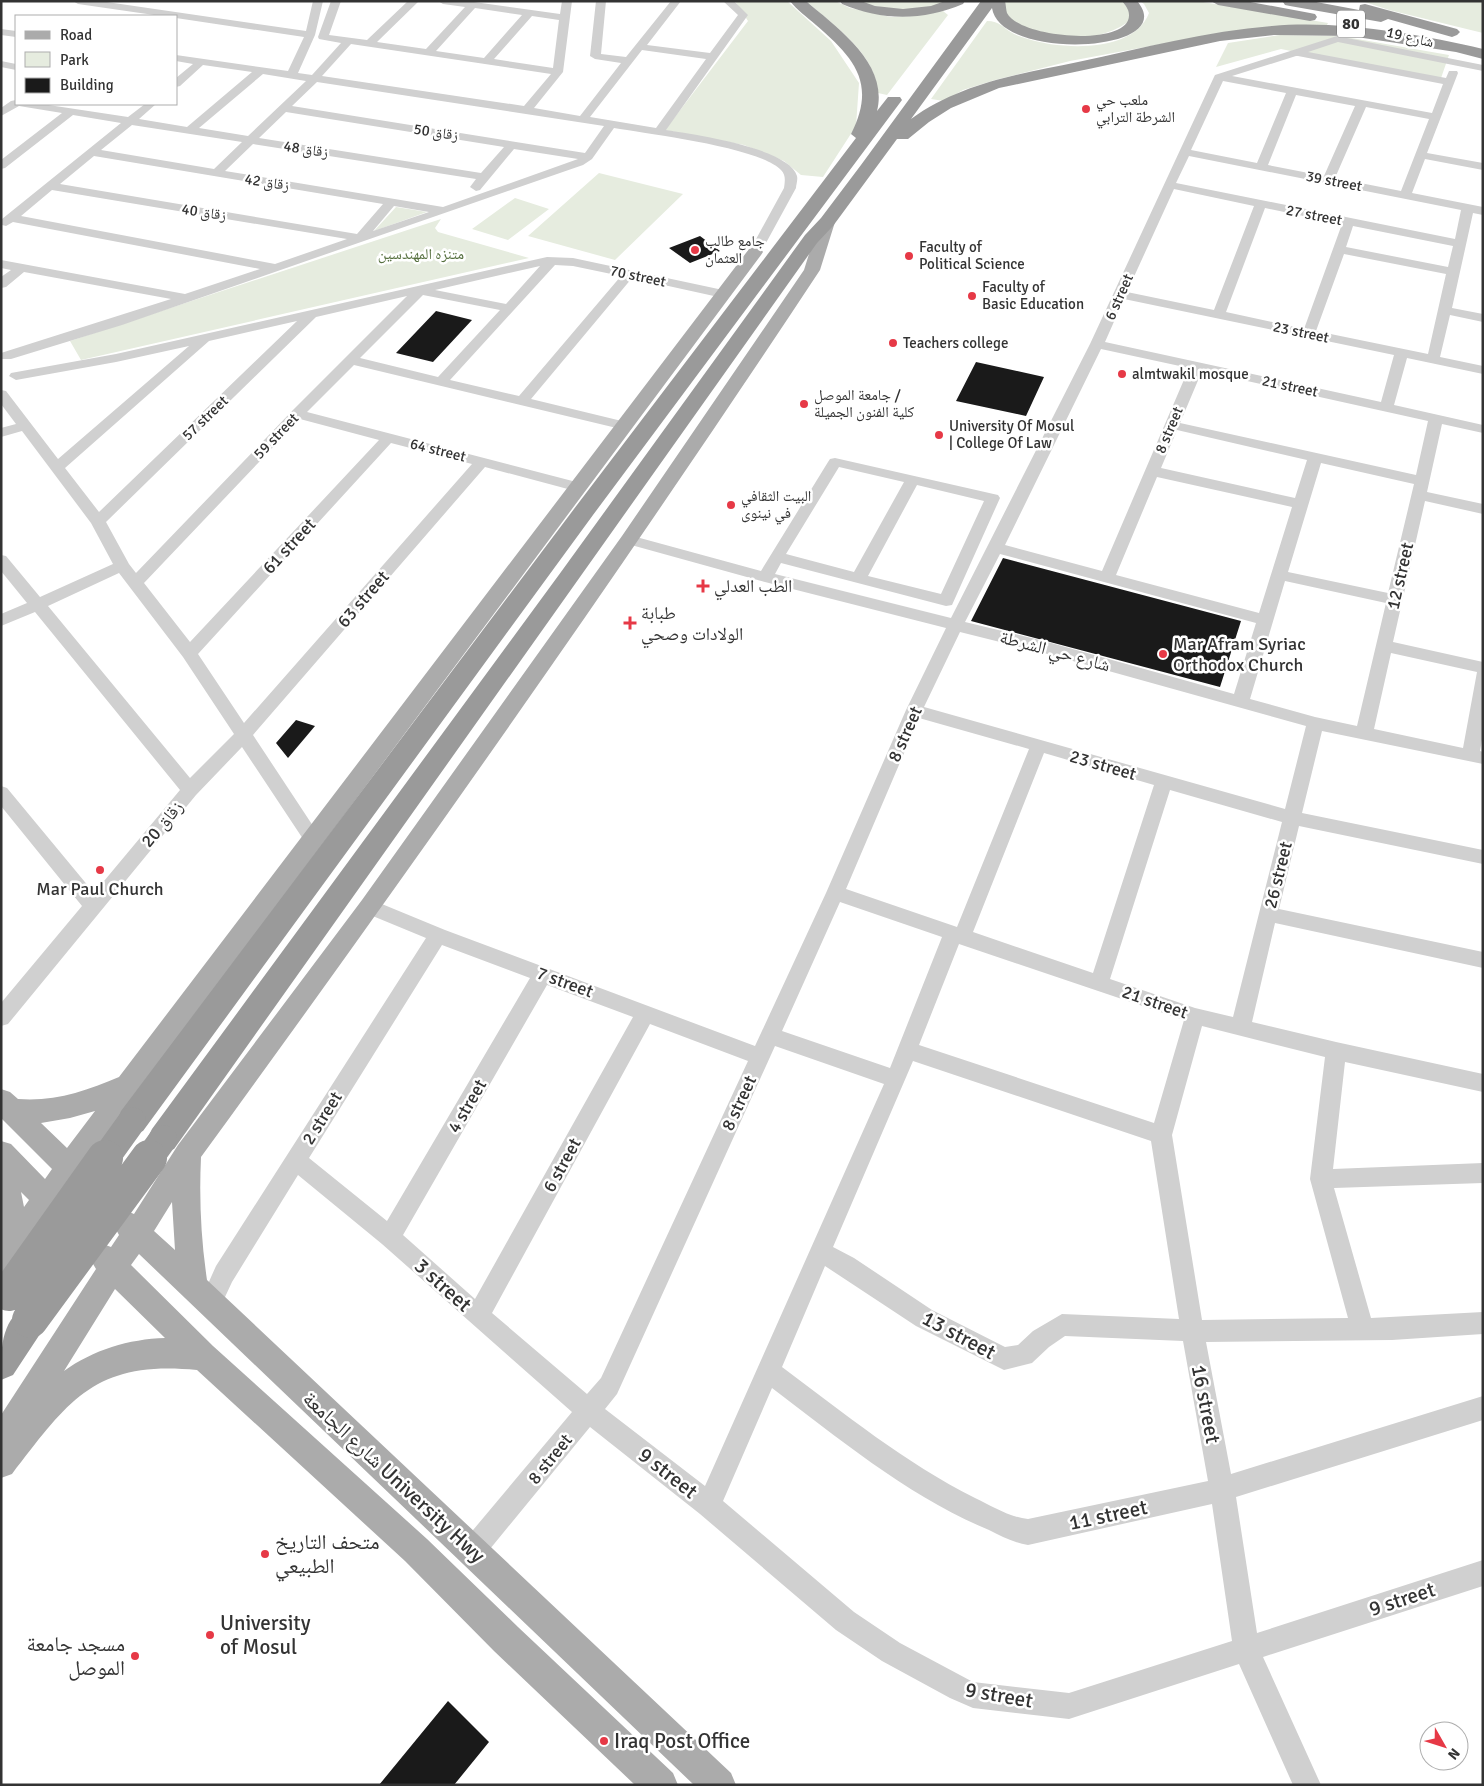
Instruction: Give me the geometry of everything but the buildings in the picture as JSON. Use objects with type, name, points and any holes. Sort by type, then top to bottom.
[{"type":"highway","points":[[797,1],[855,55],[867,78],[871,101],[869,112],[842,169]]},
{"type":"highway","points":[[847,1],[873,10],[898,13],[928,11],[958,1]]},
{"type":"highway","points":[[4,1287],[132,1121],[579,518],[766,254],[842,169],[970,1]]},
{"type":"highway","points":[[1,1363],[30,1320],[176,1147],[393,818],[614,517],[811,239],[827,222],[867,170],[989,1]]},
{"type":"highway","points":[[998,1],[1000,13],[1004,20],[1012,26],[1034,34],[1076,41],[1102,39],[1114,36],[1129,28],[1137,18],[1136,11],[1129,1]]},
{"type":"highway","name":"شارع 19","points":[[1218,1],[1361,26],[1472,50]]},
{"type":"highway","name":"شارع 19","points":[[1287,1],[1472,50]]},
{"type":"highway","points":[[1342,1],[1472,50]]},
{"type":"highway","points":[[867,170],[918,122],[945,104],[978,89],[1020,78],[1220,36],[1311,28],[1368,34],[1472,50]]},
{"type":"main road","points":[[1,1443],[113,1267],[137,1234],[176,1147],[370,907],[629,540],[812,270],[827,222]]},
{"type":"main road","points":[[4,1287],[47,1199],[129,1084],[723,294],[766,254]]},
{"type":"main road","points":[[6,1105],[28,1112],[62,1108],[105,1096],[129,1084]]},
{"type":"main road","name":"شارع الجامعة University Hwy","points":[[6,1105],[137,1234],[719,1785]]},
{"type":"main road","points":[[176,1147],[186,1175],[187,1238],[202,1295]]},
{"type":"main road","name":"شارع الجامعة University Hwy","points":[[1,1153],[203,1356],[416,1550],[506,1639],[661,1785]]},
{"type":"main road","points":[[1,1177],[9,1191],[12,1214],[8,1235],[1,1251]]},
{"type":"main road","points":[[1,1463],[48,1404],[69,1384],[93,1368],[114,1360],[158,1352],[203,1356]]},
{"type":"street","points":[[78,1],[150,14]]},
{"type":"street","points":[[292,75],[310,35],[318,1]]},
{"type":"street","points":[[336,1],[323,37],[558,72]]},
{"type":"street","points":[[369,44],[414,1]]},
{"type":"street","points":[[444,1],[566,18]]},
{"type":"street","points":[[527,110],[558,72],[567,1]]},
{"type":"street","points":[[601,1],[595,56],[629,61]]},
{"type":"street","points":[[658,133],[743,15],[728,1]]},
{"type":"street","points":[[582,120],[673,2]]},
{"type":"street","points":[[428,52],[473,5]]},
{"type":"street","points":[[487,61],[529,13]]},
{"type":"street","points":[[178,18],[310,35]]},
{"type":"street","points":[[1,32],[15,34]]},
{"type":"street","points":[[1219,78],[1337,39],[1472,50]]},
{"type":"street","points":[[216,173],[315,78],[348,41]]},
{"type":"street","points":[[640,47],[714,57]]},
{"type":"street","points":[[1472,50],[1483,68]]},
{"type":"street","points":[[1405,196],[1449,82],[1472,50]]},
{"type":"street","points":[[1296,52],[1449,82]]},
{"type":"street","points":[[178,58],[527,110],[740,147],[769,157],[785,167],[791,176],[790,188],[766,254]]},
{"type":"street","points":[[178,82],[202,61]]},
{"type":"street","points":[[1,64],[15,67]]},
{"type":"street","points":[[190,130],[260,70]]},
{"type":"street","points":[[1219,78],[1436,117]]},
{"type":"street","name":"6 street","points":[[956,624],[996,548],[1097,344],[1219,78]]},
{"type":"street","points":[[1261,167],[1292,91]]},
{"type":"street","name":"زقاق 48","points":[[1,100],[15,102]]},
{"type":"street","points":[[1328,180],[1362,103]]},
{"type":"street","points":[[1,113],[15,105]]},
{"type":"street","name":"زقاق 48","points":[[30,105],[483,177]]},
{"type":"street","points":[[1,226],[150,105]]},
{"type":"street","name":"زقاق 50","points":[[284,108],[588,156]]},
{"type":"street","points":[[1,166],[72,112]]},
{"type":"street","points":[[4,356],[54,342],[186,299],[579,163],[588,156],[611,124]]},
{"type":"street","points":[[463,204],[483,177],[512,144]]},
{"type":"street","name":"زقاق 42","points":[[90,152],[444,211]]},
{"type":"street","name":"39 street","points":[[1185,152],[1483,211]]},
{"type":"street","points":[[1421,155],[1483,166]]},
{"type":"street","name":"27 street","points":[[1169,185],[1459,244]]},
{"type":"street","name":"زقاق 40","points":[[49,186],[360,238]]},
{"type":"street","points":[[360,238],[391,202]]},
{"type":"street","points":[[1219,314],[1261,204]]},
{"type":"street","points":[[1433,360],[1468,208]]},
{"type":"street","points":[[11,218],[277,268]]},
{"type":"street","points":[[1309,333],[1349,221]]},
{"type":"street","points":[[1339,249],[1453,272]]},
{"type":"street","points":[[441,382],[552,261]]},
{"type":"street","name":"70 street","points":[[16,376],[204,338],[552,261],[568,262],[723,294]]},
{"type":"street","points":[[1,264],[186,299]]},
{"type":"street","points":[[1,284],[21,268]]},
{"type":"street","points":[[522,401],[628,274]]},
{"type":"street","points":[[420,291],[508,308]]},
{"type":"street","name":"59 street","points":[[135,583],[296,414],[420,291]]},
{"type":"street","name":"23 street","points":[[1120,294],[1483,370]]},
{"type":"street","points":[[1444,310],[1483,318]]},
{"type":"street","name":"57 street","points":[[98,521],[311,314]]},
{"type":"street","points":[[58,467],[204,338]]},
{"type":"street","points":[[27,360],[54,342]]},
{"type":"street","name":"21 street","points":[[1097,344],[1483,429]]},
{"type":"street","points":[[1387,407],[1401,354]]},
{"type":"street","points":[[4,356],[18,356],[27,360],[64,367]]},
{"type":"street","points":[[1,382],[16,376],[27,368],[27,360]]},
{"type":"street","points":[[350,360],[625,426]]},
{"type":"street","name":"8 street","points":[[1107,577],[1197,366]]},
{"type":"street","points":[[1,394],[98,521],[122,566],[189,653],[313,840]]},
{"type":"street","name":"64 street","points":[[296,414],[579,487]]},
{"type":"street","name":"12 street","points":[[1364,734],[1436,418]]},
{"type":"street","points":[[1,433],[26,425]]},
{"type":"street","points":[[1172,425],[1315,457],[1420,488],[1483,510]]},
{"type":"street","name":"61 street","points":[[189,653],[388,438]]},
{"type":"street","points":[[1240,703],[1315,457]]},
{"type":"street","name":"63 street","points":[[190,790],[243,735],[482,462]]},
{"type":"street","points":[[765,577],[777,557],[835,462],[993,498],[946,601],[777,557]]},
{"type":"street","points":[[1152,471],[1301,504]]},
{"type":"street","points":[[858,578],[913,480]]},
{"type":"street","name":"شارع حي الشرطة","points":[[629,540],[765,577],[1044,647],[1315,723],[1477,756]]},
{"type":"street","points":[[996,548],[1265,620]]},
{"type":"street","name":"زقاق 20","points":[[1,560],[190,790],[1,1018]]},
{"type":"street","points":[[1,621],[122,566]]},
{"type":"street","points":[[1280,575],[1395,600]]},
{"type":"street","name":"8 street","points":[[472,1551],[609,1386],[835,893],[914,710],[956,624]]},
{"type":"street","points":[[1384,646],[1483,668]]},
{"type":"street","points":[[1477,756],[1483,676]]},
{"type":"street","name":"23 street","points":[[914,710],[1292,818],[1483,857]]},
{"type":"street","name":"26 street","points":[[1240,1028],[1315,723]]},
{"type":"street","points":[[709,1505],[896,1079],[1038,746]]},
{"type":"street","points":[[1099,983],[1164,782]]},
{"type":"street","points":[[1,794],[94,907]]},
{"type":"street","name":"21 street","points":[[835,893],[1194,1016],[1336,1051],[1483,1083]]},
{"type":"street","name":"7 street","points":[[370,907],[438,935],[760,1057]]},
{"type":"street","points":[[1268,914],[1483,960]]},
{"type":"street","name":"2 street","points":[[202,1295],[224,1274],[438,935]]},
{"type":"street","name":"4 street","points":[[390,1238],[543,974]]},
{"type":"street","name":"6 street","points":[[478,1316],[646,1013]]},
{"type":"street","name":"16 street","points":[[1194,1016],[1162,1135],[1192,1330],[1222,1489],[1246,1649],[1307,1785]]},
{"type":"street","points":[[770,1036],[896,1079]]},
{"type":"street","points":[[907,1050],[1162,1135]]},
{"type":"street","points":[[1336,1051],[1320,1179],[1362,1328]]},
{"type":"street","name":"3 street","points":[[295,1160],[390,1238],[589,1411]]},
{"type":"street","points":[[1320,1179],[1483,1173]]},
{"type":"street","name":"13 street","points":[[821,1252],[846,1266],[924,1318],[1004,1359],[1024,1355],[1041,1339],[1062,1324],[1192,1330],[1392,1329],[1483,1323]]},
{"type":"street","name":"11 street","points":[[768,1371],[920,1482],[976,1513],[1020,1531],[1028,1532],[1196,1497],[1483,1408]]},
{"type":"street","name":"9 street","points":[[589,1411],[709,1505],[845,1620],[891,1652],[959,1690],[973,1695],[1069,1706],[1483,1573]]},
{"type":"green space","points":[[735,1],[787,1],[831,41],[859,83],[856,126],[823,177],[801,175],[784,161],[744,145],[665,130],[748,21]]},
{"type":"green space","points":[[806,1],[835,1],[850,8],[891,17],[914,16],[943,11],[948,15],[887,95],[878,93],[870,65],[852,41]]},
{"type":"green space","points":[[858,1],[951,1],[916,9],[893,9]]},
{"type":"green space","points":[[1001,1],[1125,1],[1133,18],[1107,33],[1076,38],[1056,37],[1011,23]]},
{"type":"green space","points":[[1140,1],[1197,1],[1328,23],[1326,27],[1226,32],[1070,61],[963,90],[944,101],[931,99],[987,21],[998,24],[1016,35],[1042,43],[1077,46],[1096,45],[1113,42],[1129,35],[1141,26],[1149,13]]},
{"type":"green space","points":[[1362,1],[1483,1],[1483,33],[1389,10]]},
{"type":"green space","points":[[1280,35],[1340,36],[1449,55],[1440,81],[1281,49],[1216,67],[1228,43]]},
{"type":"green space","points":[[599,173],[683,194],[615,260],[528,236]]},
{"type":"green space","points":[[515,198],[549,209],[508,240],[472,229]]},
{"type":"green space","points":[[396,207],[427,212],[374,231]]},
{"type":"green space","name":"متنزه المهندسين","points":[[441,219],[435,228],[438,232],[529,258],[81,360],[70,341]]},
{"type":"place","name":"ملعب حي الشرطة الترابي","points":[[1086,109]]},
{"type":"place","name":"جامع طالب العثمان","points":[[695,250]]},
{"type":"place","name":"Faculty of Political Science","points":[[909,256]]},
{"type":"place","name":"Faculty of Basic Education","points":[[972,296]]},
{"type":"place","name":"Teachers college","points":[[893,343]]},
{"type":"place","name":"almtwakil mosque","points":[[1122,374]]},
{"type":"place","name":"جامعة الموصل / كلية الفنون الجميلة","points":[[804,404]]},
{"type":"place","name":"University Of Mosul | College Of Law","points":[[939,435]]},
{"type":"place","name":"البيت الثقافي في نينوى","points":[[731,505]]},
{"type":"place","name":"الطب العدلي","points":[[703,586]]},
{"type":"place","name":"طبابة الولادات وصحي","points":[[630,623]]},
{"type":"place","name":"Mar Afram Syriac Orthodox Church","points":[[1163,654]]},
{"type":"place","name":"Mar Paul Church","points":[[100,870]]},
{"type":"place","name":"متحف التاريخ الطبيعي","points":[[265,1554]]},
{"type":"place","name":"University of Mosul","points":[[210,1635]]},
{"type":"place","name":"مسجد جامعة الموصل","points":[[135,1656]]},
{"type":"place","name":"Iraq Post Office","points":[[604,1741]]}]
